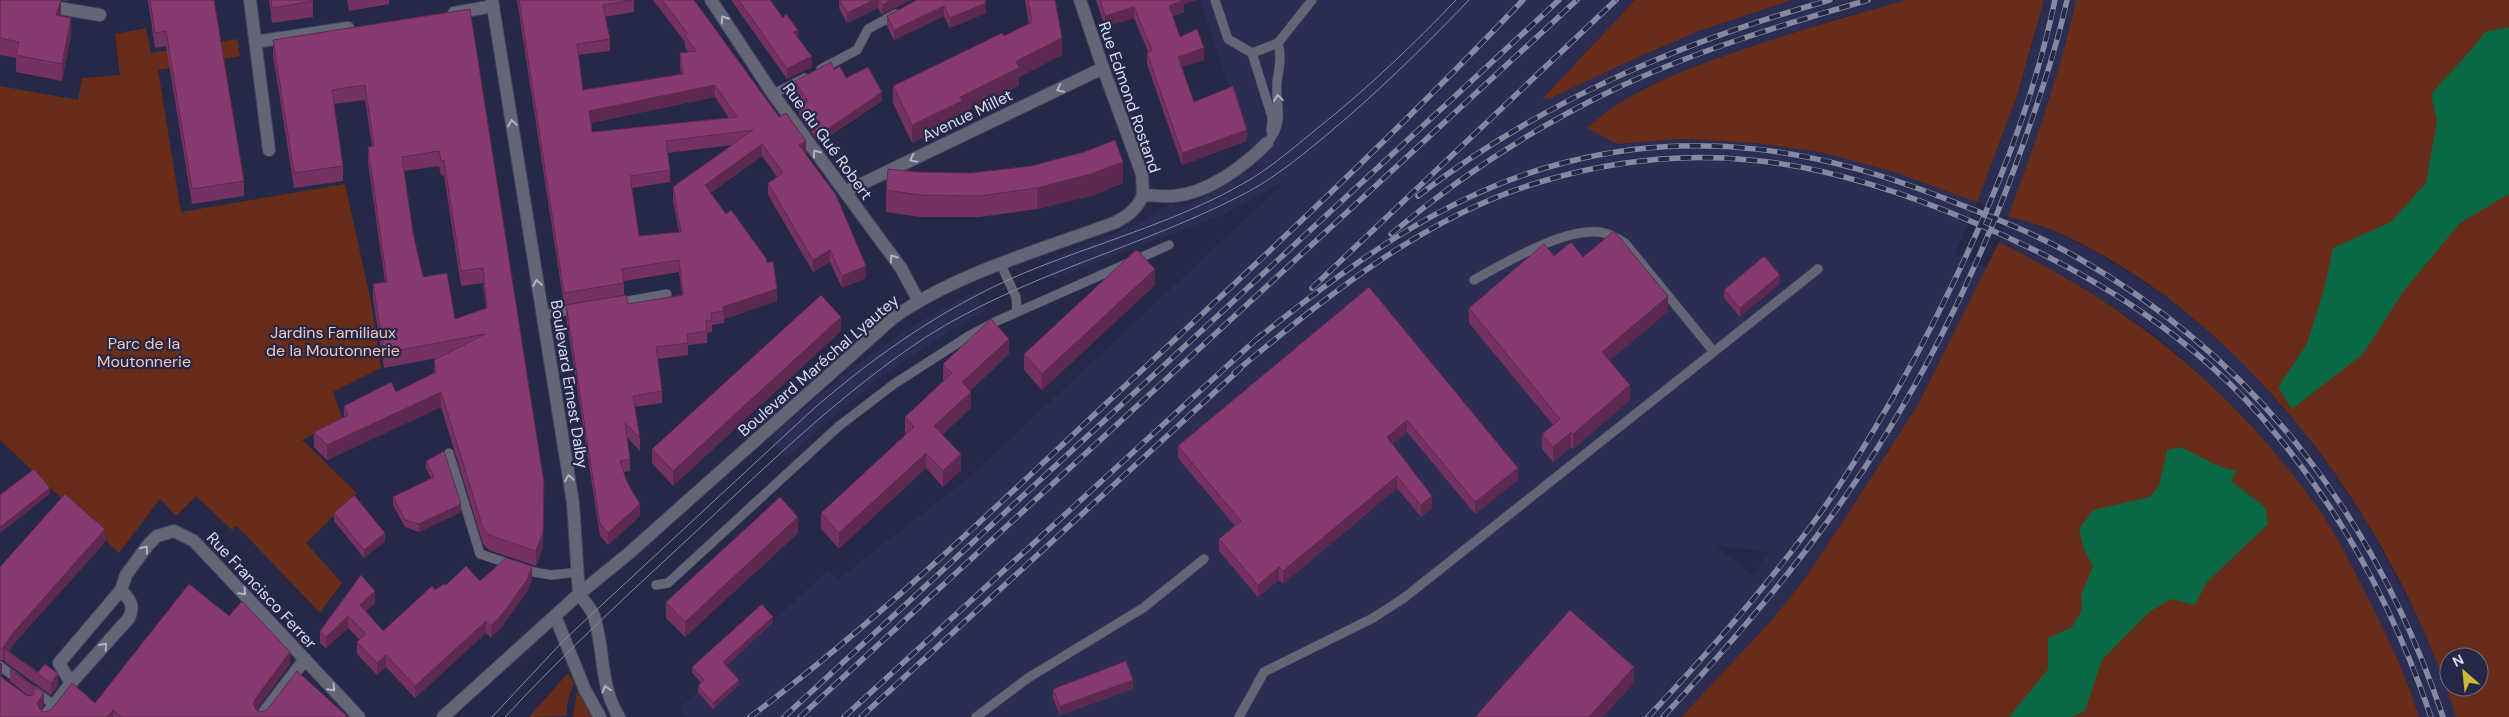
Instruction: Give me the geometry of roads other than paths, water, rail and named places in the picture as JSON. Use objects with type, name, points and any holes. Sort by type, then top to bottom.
[{"type":"street","points":[[12,0],[100,15]]},
{"type":"street","points":[[250,0],[269,150]]},
{"type":"street","name":"Rue du Gué Robert","points":[[711,0],[773,94],[901,268],[918,300]]},
{"type":"street","name":"Rue Edmond Rostand","points":[[1080,0],[1142,174],[1142,195],[1138,206],[1131,213],[1116,222]]},
{"type":"street","points":[[444,15],[493,3]]},
{"type":"street","name":"Boulevard Ernest Dalby","points":[[493,3],[573,503],[579,594]]},
{"type":"street","points":[[255,42],[360,27]]},
{"type":"street","name":"Avenue Millet","points":[[844,192],[1104,68]]},
{"type":"street","points":[[1142,195],[1174,196],[1200,190],[1240,166],[1266,143]]},
{"type":"street","name":"Boulevard Maréchal Lyautey","points":[[579,594],[628,554],[893,318],[918,300],[958,281],[1116,222]]},
{"type":"street","name":"Rue Francisco Ferrer","points":[[71,682],[59,663],[120,590],[126,575],[148,544],[157,536],[174,531],[194,541],[210,557],[359,717]]},
{"type":"street","points":[[45,717],[71,682],[129,618],[133,610],[131,601],[120,590]]},
{"type":"street","points":[[443,717],[579,594],[593,614],[608,696],[619,717]]},
{"type":"street","points":[[555,616],[585,690],[600,717]]},
{"type":"street","points":[[261,717],[305,659]]},
{"type":"lane","points":[[1215,0],[1228,39],[1252,53],[1272,117],[1272,130],[1266,143]]},
{"type":"lane","points":[[1252,53],[1278,43],[1312,0]]},
{"type":"lane","points":[[773,94],[857,50],[868,29],[907,8]]},
{"type":"lane","points":[[1266,143],[1276,130],[1279,117],[1277,89],[1281,54],[1278,43]]},
{"type":"lane","points":[[1474,280],[1521,254],[1549,242],[1594,232],[1608,234],[1625,243],[1714,352]]},
{"type":"lane","points":[[656,585],[668,583],[839,426],[894,384],[967,337],[1017,311],[1169,245]]},
{"type":"lane","points":[[1001,265],[1016,297],[1017,311]]},
{"type":"lane","points":[[1239,717],[1264,672],[1373,618],[1404,598],[1818,269]]},
{"type":"lane","points":[[608,304],[666,294]]},
{"type":"lane","points":[[543,315],[589,307]]},
{"type":"lane","points":[[449,454],[480,554],[534,572],[551,575],[579,572]]},
{"type":"lane","points":[[976,717],[1028,678],[1143,608],[1204,559]]},
{"type":"lane","points":[[0,667],[36,693]]},
{"type":"lane","points":[[0,667],[54,705]]},
{"type":"tram line","points":[[492,717],[564,640],[810,412],[862,369],[918,329],[1008,280],[1174,217],[1251,179],[1286,154],[1373,82],[1456,0]]},
{"type":"tram line","points":[[505,717],[602,620],[756,476],[838,403],[896,358],[963,315],[1001,296],[1160,232],[1261,185],[1303,154],[1361,105],[1416,54],[1469,0]]},
{"type":"railway","points":[[750,717],[845,642],[980,522],[1321,202],[1523,0]]},
{"type":"railway","points":[[784,717],[1559,0]]},
{"type":"railway","points":[[800,717],[1577,0]]},
{"type":"railway","points":[[1312,288],[1616,0]]},
{"type":"railway","points":[[1418,196],[1465,162],[1513,131],[1563,103],[1614,78],[1720,35],[1830,0]]},
{"type":"railway","points":[[1391,234],[1470,173],[1526,137],[1613,90],[1707,51],[1771,29],[1868,0]]},
{"type":"railway","points":[[1648,717],[1735,621],[1797,545],[1843,479],[1893,397],[1939,312],[1980,226],[1998,182],[2031,92],[2055,0]]},
{"type":"railway","points":[[1663,717],[1747,624],[1787,575],[1856,480],[1914,387],[1940,338],[1987,238],[2026,136],[2059,34],[2067,0]]},
{"type":"railway","points":[[1257,339],[1328,284],[1403,233],[1482,191],[1524,175],[1567,162],[1615,152],[1663,147],[1710,146],[1757,149],[1803,156],[1895,180],[2011,225],[2045,240],[2078,258],[2143,299],[2202,346],[2256,397],[2304,453],[2346,513],[2384,577],[2416,645],[2443,717]]},
{"type":"railway","points":[[1234,373],[1341,288],[1416,237],[1497,197],[1540,182],[1617,164],[1697,158],[1724,158],[1779,163],[1865,182],[1975,223],[2059,262],[2138,310],[2211,366],[2244,398],[2275,433],[2324,498],[2346,533],[2385,604],[2402,641],[2431,717]]},
{"type":"railway","points":[[844,717],[1261,335]]},
{"type":"railway","points":[[861,717],[1240,369]]},
{"type":"park label","name":"Jardins Familiaux de la Moutonnerie","points":[[333,341]]},
{"type":"park label","name":"Parc de la Moutonnerie","points":[[144,352]]}]
